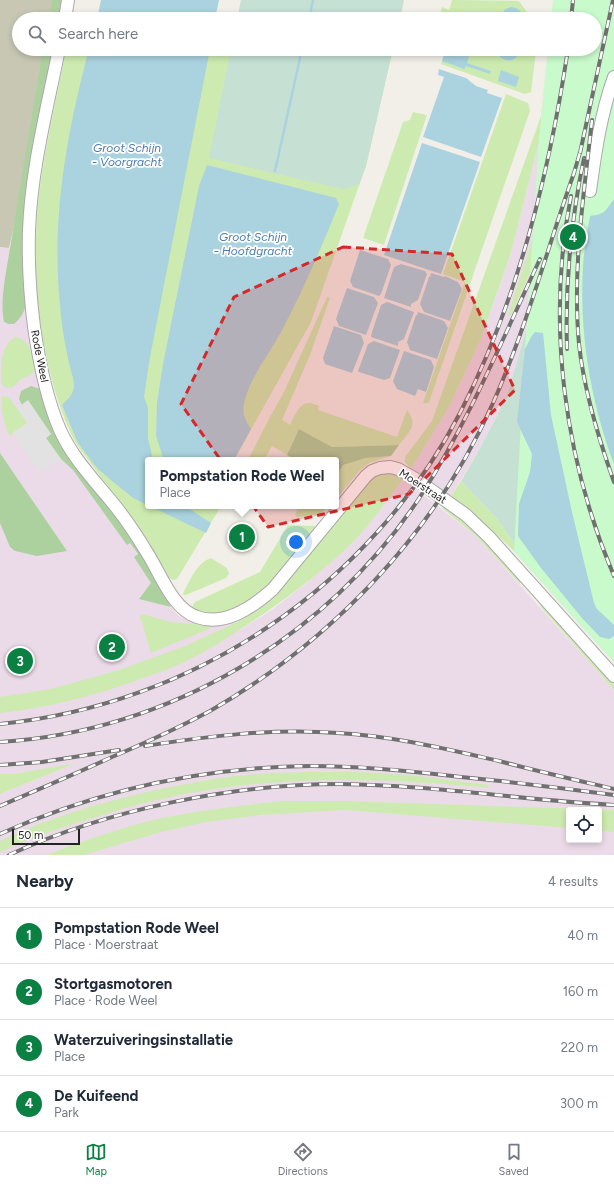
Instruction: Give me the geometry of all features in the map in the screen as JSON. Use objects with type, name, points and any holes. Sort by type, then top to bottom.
[{"type":"street","points":[[66,12],[68,0]]},
{"type":"street","name":"Rode Weel","points":[[58,56],[38,158],[29,230],[30,281],[34,326],[44,378],[53,411],[67,444],[76,458],[130,526],[158,570],[177,604],[186,612],[197,617]]},
{"type":"street","points":[[590,191],[604,109],[614,77]]},
{"type":"street","name":"Moerstraat","points":[[197,617],[219,619],[239,613],[260,601],[286,574],[366,476],[372,471],[380,468],[390,467],[412,476],[454,506],[477,526],[614,676]]},
{"type":"highlighted area","points":[[343,247],[452,254],[515,390],[409,494],[268,527],[181,404],[234,297]]},
{"type":"shaded area","points":[[0,0],[63,0],[60,12],[12,12],[12,56],[51,56],[9,248],[0,247]]},
{"type":"shaded area","points":[[241,0],[404,0],[401,12],[238,12]]},
{"type":"shaded area","points":[[614,0],[602,45],[602,39]]},
{"type":"shaded area","points":[[230,56],[391,56],[366,166],[359,184],[345,189],[338,188],[209,158]]},
{"type":"shaded area","points":[[597,56],[599,56],[526,332],[508,392],[479,450],[451,496],[411,469],[449,407],[480,341],[511,253],[539,142],[536,229],[509,315],[511,316],[533,266]]},
{"type":"shaded area","points":[[0,247],[9,248],[24,276],[26,310],[35,371],[54,433],[160,586],[171,607],[179,616],[194,624],[209,625],[234,621],[240,630],[273,609],[347,548],[403,479],[476,536],[614,690],[614,855],[0,855],[0,794],[73,764],[13,774],[0,774]]},
{"type":"shaded area","points":[[529,321],[614,662],[514,551],[515,544],[497,519],[461,481],[479,450],[508,392]]},
{"type":"shaded area","points":[[28,400],[51,434],[46,438],[61,459],[40,473],[12,433],[27,423],[17,408]]},
{"type":"green space","points":[[52,0],[63,0],[60,12],[50,12]]},
{"type":"green space","points":[[452,0],[519,1],[527,12],[440,12],[442,7],[449,10]]},
{"type":"green space","points":[[553,0],[614,0],[614,662],[514,551],[525,349],[539,142],[547,56],[602,56],[602,12],[552,12]]},
{"type":"green space","points":[[42,56],[52,56],[24,276],[26,302],[23,313],[14,324],[4,322],[2,305],[5,278]]},
{"type":"green space","points":[[65,56],[391,56],[366,166],[311,322],[236,457],[145,457],[145,509],[219,509],[177,579],[174,580],[167,578],[127,514],[74,440],[62,412],[52,382],[40,320],[36,256],[36,225],[39,195],[51,122]]},
{"type":"green space","points":[[444,56],[535,56],[531,92],[525,94],[441,64]]},
{"type":"green space","points":[[547,56],[539,142],[511,253],[480,341],[449,407],[411,469],[405,462],[405,457],[432,421],[541,116]]},
{"type":"green space","points":[[506,94],[528,103],[530,111],[429,402],[423,403],[465,282],[443,274]]},
{"type":"green space","points":[[413,112],[427,115],[384,245],[363,238],[403,122],[410,120]]},
{"type":"green space","points":[[535,231],[533,266],[511,316],[508,315]]},
{"type":"green space","points":[[327,297],[330,298],[310,355],[282,420],[290,425],[302,405],[309,403],[319,406],[318,410],[397,437],[407,410],[411,415],[411,428],[399,445],[332,447],[299,429],[287,455],[272,446],[266,457],[250,457],[284,392]]},
{"type":"green space","points":[[15,337],[21,339],[28,345],[32,355],[35,371],[31,375],[21,379],[10,388],[4,387],[1,383],[1,363],[6,346]]},
{"type":"green space","points":[[31,386],[40,389],[54,433],[67,453],[127,529],[171,607],[139,599],[151,583],[134,557],[138,554],[130,543],[127,545],[73,470],[61,459],[46,438],[51,434],[28,401],[22,405],[19,399],[21,391]]},
{"type":"green space","points":[[2,396],[9,397],[27,423],[10,436],[3,416]]},
{"type":"green space","points":[[299,429],[332,447],[399,445],[391,456],[366,458],[343,465],[339,471],[339,457],[291,457],[287,455]]},
{"type":"green space","points":[[0,453],[67,551],[37,556],[15,551],[10,547],[0,523]]},
{"type":"green space","points":[[391,456],[369,463],[360,470],[339,495],[339,471],[343,465],[366,458]]},
{"type":"green space","points":[[384,472],[399,474],[403,479],[376,516],[346,549],[290,595],[222,641],[177,665],[108,690],[37,708],[0,713],[0,697],[51,689],[119,670],[185,646],[235,623],[263,605],[364,485],[376,475]]},
{"type":"green space","points":[[461,481],[497,519],[515,544],[514,551],[476,516],[451,496]]},
{"type":"green space","points":[[444,505],[477,533],[521,580],[520,584],[476,536],[442,508]]},
{"type":"green space","points":[[298,509],[326,509],[318,515],[297,517],[295,515]]},
{"type":"green space","points":[[288,525],[315,526],[314,530],[269,584],[255,596],[240,606],[225,612],[204,613],[197,611],[192,607],[195,602],[260,572]]},
{"type":"green space","points":[[211,558],[227,568],[229,574],[226,578],[183,595],[191,578],[198,568],[202,563]]},
{"type":"green space","points":[[541,603],[614,684],[614,690],[540,606]]},
{"type":"green space","points":[[142,614],[171,622],[210,625],[209,629],[151,653],[140,616]]},
{"type":"green space","points":[[76,763],[0,794],[0,774],[13,774]]},
{"type":"green space","points":[[357,772],[408,775],[489,785],[488,788],[374,780],[336,780],[298,781],[222,788],[173,796],[138,804],[46,833],[0,852],[0,841],[19,832],[57,817],[116,800],[196,782],[254,774]]},
{"type":"green space","points":[[282,801],[345,801],[566,808],[566,828],[345,810],[262,815],[206,822],[161,832],[84,855],[46,855],[153,820],[233,807]]},
{"type":"green space","points":[[602,810],[614,810],[614,832],[602,830]]},
{"type":"water","points":[[101,0],[219,0],[216,12],[98,12]]},
{"type":"water","points":[[511,7],[516,8],[521,12],[503,12]]},
{"type":"water","name":"Groot Schijn - Voorgracht","points":[[87,56],[209,56],[150,357],[144,397],[148,408],[148,438],[152,457],[145,457],[145,504],[133,498],[96,467],[78,443],[62,405],[72,394],[74,385],[65,344],[60,311],[58,272],[59,207],[68,143]]},
{"type":"water","points":[[444,56],[469,56],[467,63],[491,71],[490,74],[466,66],[464,69],[442,61]]},
{"type":"water","points":[[517,56],[513,60],[507,60],[500,57]]},
{"type":"water","points":[[439,69],[466,78],[476,86],[488,90],[487,93],[502,98],[481,157],[423,137],[444,77],[438,75]]},
{"type":"water","points":[[501,70],[519,77],[516,87],[498,81]]},
{"type":"water","points":[[422,143],[480,162],[441,274],[384,255]]},
{"type":"water","name":"Groot Schijn - Hoofdgracht","points":[[207,165],[336,198],[339,204],[297,301],[281,332],[250,384],[243,410],[251,429],[236,457],[163,457],[156,436],[157,403],[163,364],[199,186]]},
{"type":"water","points":[[614,199],[614,464],[599,416],[588,367],[582,292],[584,254],[590,216],[605,211]]},
{"type":"water","points":[[360,250],[388,259],[391,265],[379,296],[353,287],[350,281]]},
{"type":"water","points":[[401,264],[425,271],[427,274],[418,300],[411,304],[411,307],[384,298],[394,267]]},
{"type":"water","points":[[431,273],[445,276],[458,282],[462,289],[450,321],[424,312],[420,304]]},
{"type":"water","points":[[347,288],[374,297],[378,303],[366,335],[339,326],[336,319]]},
{"type":"water","points":[[387,302],[414,312],[404,339],[398,342],[398,346],[371,337],[381,305]]},
{"type":"water","points":[[418,312],[444,321],[448,328],[437,359],[410,350],[407,342]]},
{"type":"water","points":[[334,326],[361,335],[364,343],[352,373],[325,364],[323,358]]},
{"type":"water","points":[[535,332],[543,333],[551,415],[594,603],[597,609],[614,625],[614,636],[609,639],[600,637],[582,618],[541,568],[518,536],[519,504],[530,472],[532,454],[517,422],[525,349]]},
{"type":"water","points":[[374,341],[400,350],[390,378],[384,380],[358,371],[368,344]]},
{"type":"water","points":[[404,351],[431,360],[434,367],[426,392],[418,389],[415,396],[397,389],[393,381]]},
{"type":"water","points":[[156,509],[190,509],[211,523],[206,533]]},
{"type":"waterway","name":"Groot Schijn - Hoofdgracht","points":[[310,12],[313,0]]},
{"type":"waterway","name":"Groot Schijn - Hoofdgracht","points":[[275,171],[300,56]]},
{"type":"railway","points":[[572,12],[573,0]]},
{"type":"railway","points":[[602,51],[613,0]]},
{"type":"railway","points":[[0,724],[72,712],[141,692],[207,663],[269,626],[326,582],[377,532],[422,475],[460,413],[481,370],[499,326],[529,236],[541,189],[567,56]]},
{"type":"railway","points":[[580,153],[601,56]]},
{"type":"railway","points":[[592,120],[580,232],[577,316],[584,379],[597,431],[614,482]]},
{"type":"railway","points":[[0,806],[149,741],[210,711],[255,683],[298,651],[338,617],[376,579],[411,539],[442,496],[469,450],[493,403],[516,347],[581,149]]},
{"type":"railway","points":[[567,349],[567,301],[572,229],[584,158]]},
{"type":"railway","points":[[571,196],[564,244],[560,292],[560,341],[564,389],[572,437],[583,485],[597,531],[614,576]]},
{"type":"railway","points":[[0,742],[63,734],[124,719],[182,697],[238,668],[291,633],[339,593],[382,547],[420,497],[437,469],[454,440],[484,381],[540,259]]},
{"type":"railway","points":[[145,746],[217,736],[265,732],[314,732],[359,735],[399,740],[439,748],[614,789]]},
{"type":"railway","points":[[0,765],[42,762],[119,750]]},
{"type":"railway","points":[[0,834],[37,818],[113,793],[191,776],[271,767],[330,766],[386,769],[614,795]]},
{"type":"railway","points":[[9,855],[86,825],[128,813],[213,795],[299,785],[340,784],[408,787],[614,805]]},
{"type":"place","name":"De Kuifeend","points":[[573,237]]},
{"type":"place","name":"Pompstation Rode Weel","points":[[242,537]]},
{"type":"place","name":"Stortgasmotoren","points":[[112,647]]},
{"type":"place","name":"Waterzuiveringsinstallatie","points":[[20,661]]}]
